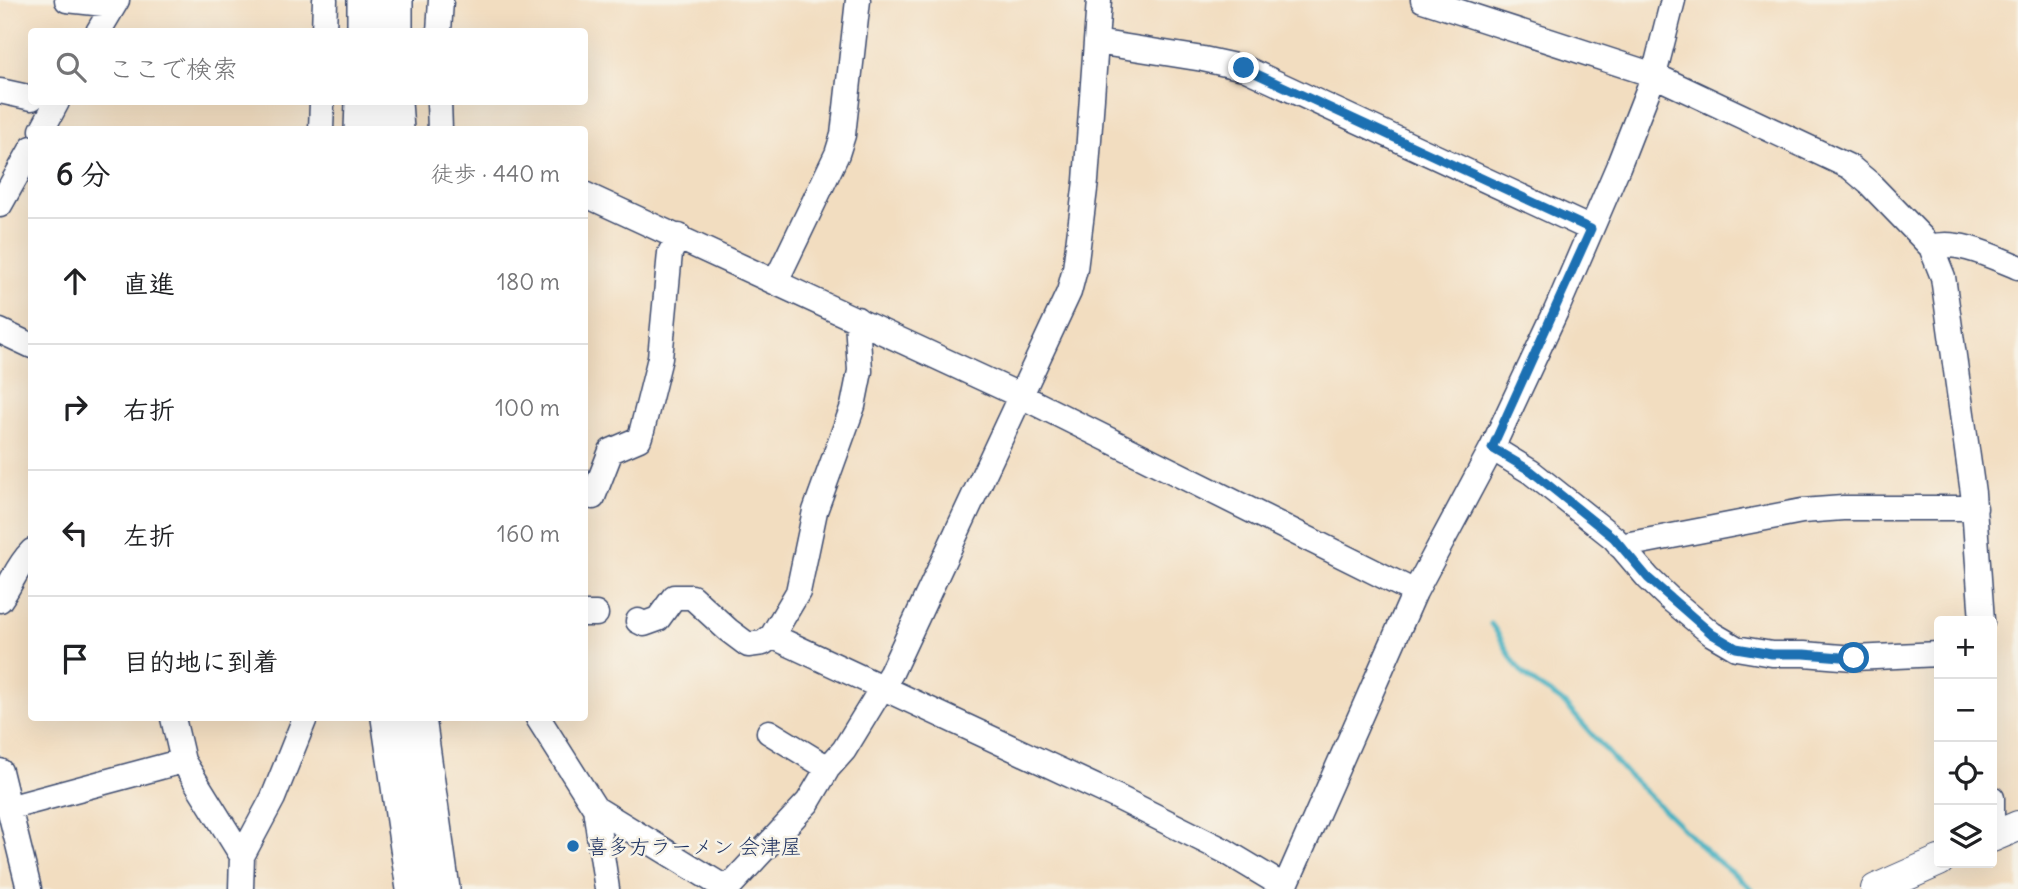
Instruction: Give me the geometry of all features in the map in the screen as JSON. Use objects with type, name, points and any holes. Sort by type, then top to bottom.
[{"type":"highway","points":[[365,0],[365,28]]},
{"type":"highway","points":[[395,0],[395,28]]},
{"type":"highway","points":[[362,126],[363,105]]},
{"type":"highway","points":[[394,105],[395,126]]},
{"type":"highway","points":[[390,721],[414,889]]},
{"type":"highway","points":[[418,721],[442,889]]},
{"type":"main road","points":[[1997,835],[2018,825]]},
{"type":"main road","points":[[1876,889],[1934,862]]},
{"type":"street","points":[[67,0],[115,2],[100,28]]},
{"type":"street","points":[[324,28],[325,0]]},
{"type":"street","points":[[439,28],[441,0]]},
{"type":"street","points":[[776,281],[837,154],[843,135],[858,0]]},
{"type":"street","points":[[595,808],[727,889],[808,802],[828,768],[844,750],[883,686],[1069,292],[1075,270],[1086,181],[1099,0]]},
{"type":"street","points":[[1423,0],[1654,75],[1850,167],[1931,247],[1943,277],[1975,508],[1982,616]]},
{"type":"street","points":[[772,636],[1115,796],[1225,852],[1284,888],[1415,592],[1492,448],[1591,229],[1654,75],[1673,0]]},
{"type":"street","points":[[1096,42],[1244,68],[1591,229]]},
{"type":"street","points":[[0,91],[28,97]]},
{"type":"street","points":[[43,126],[51,105]]},
{"type":"street","points":[[321,126],[322,105]]},
{"type":"street","points":[[439,105],[440,126]]},
{"type":"street","points":[[0,205],[28,155]]},
{"type":"street","points":[[588,196],[1019,395],[1415,592]]},
{"type":"street","points":[[593,496],[611,451],[639,439],[642,430],[660,358],[670,253],[679,236]]},
{"type":"street","points":[[1931,247],[1941,244],[1979,252],[2018,267]]},
{"type":"street","points":[[638,621],[644,624],[658,619],[674,597],[692,597],[748,645],[763,643],[772,636],[798,592],[816,511],[853,406],[860,371],[857,319]]},
{"type":"street","points":[[0,331],[28,344]]},
{"type":"street","points":[[1492,448],[1531,471],[1620,546],[1670,598],[1712,634],[1736,648],[1772,654],[1854,658],[1934,654]]},
{"type":"street","points":[[1620,546],[1801,511],[1843,508],[1975,508]]},
{"type":"street","points":[[0,600],[11,584],[19,563],[28,555]]},
{"type":"street","points":[[174,721],[183,761],[242,856]]},
{"type":"street","points":[[241,889],[242,856],[273,798],[304,721]]},
{"type":"street","points":[[540,721],[595,808],[607,889]]},
{"type":"street","points":[[769,732],[828,768]]},
{"type":"street","points":[[8,808],[183,761]]},
{"type":"street","points":[[0,771],[29,889]]},
{"type":"waterway","points":[[1491,624],[1516,665],[1526,676],[1565,704],[1626,773],[1708,853],[1752,889]]},
{"type":"place","name":"喜多方ラーメン 会津屋","points":[[573,846]]},
{"type":"route","points":[[1244,68],[1591,229],[1492,448],[1531,471],[1614,538],[1648,578],[1670,598],[1712,634],[1736,648],[1772,654],[1854,658]]}]
